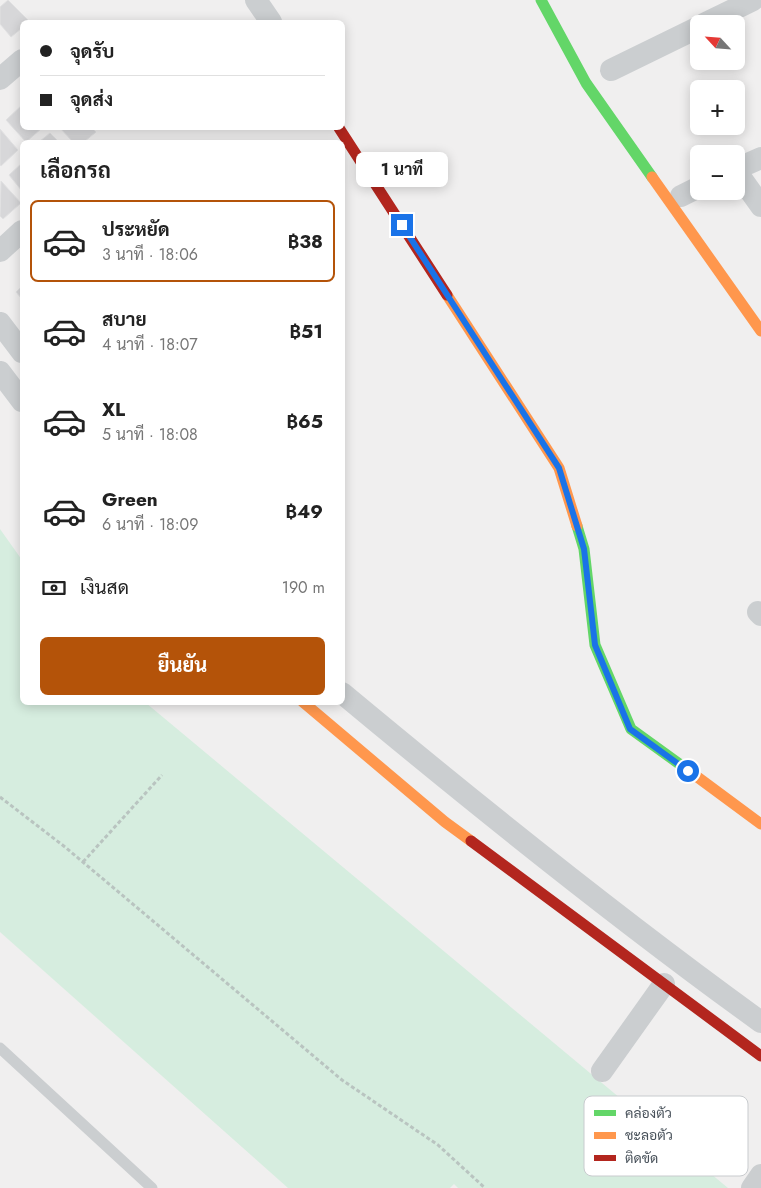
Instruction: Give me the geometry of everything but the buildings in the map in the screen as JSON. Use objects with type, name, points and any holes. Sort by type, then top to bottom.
[{"type":"street","points":[[256,0],[270,20]]},
{"type":"street","points":[[541,0],[586,83],[761,331]]},
{"type":"street","points":[[720,15],[742,2]]},
{"type":"street","points":[[611,70],[690,31]]},
{"type":"street","points":[[0,79],[20,62]]},
{"type":"street","points":[[340,130],[559,468],[584,549],[595,645],[630,729],[761,824]]},
{"type":"street","points":[[745,166],[761,158]]},
{"type":"street","points":[[745,183],[761,206]]},
{"type":"street","points":[[0,250],[20,233]]},
{"type":"street","points":[[0,323],[20,349]]},
{"type":"street","points":[[0,372],[20,398]]},
{"type":"street","points":[[345,696],[454,786],[660,949],[761,1022]]},
{"type":"street","points":[[307,705],[446,822],[761,1056]]},
{"type":"street","points":[[602,1071],[664,984]]},
{"type":"street","points":[[752,1188],[761,1175]]},
{"type":"lane","points":[[0,1048],[152,1188]]},
{"type":"path","points":[[83,862],[162,775]]},
{"type":"path","points":[[0,798],[83,862],[342,1080],[438,1145],[485,1188]]},
{"type":"green space","points":[[0,529],[20,557],[20,705],[148,705],[618,1096],[584,1096],[584,1176],[714,1176],[728,1188],[458,1188],[454,1184],[450,1188],[288,1188],[0,932]]},
{"type":"traffic: fast","points":[[541,0],[586,83],[652,177]]},
{"type":"traffic: fast","points":[[577,526],[584,549],[595,645],[631,729],[696,776]]},
{"type":"traffic: slow","points":[[652,177],[761,331]]},
{"type":"traffic: slow","points":[[447,295],[559,468],[577,526]]},
{"type":"traffic: slow","points":[[307,705],[445,822],[471,841]]},
{"type":"traffic: slow","points":[[696,776],[761,824]]},
{"type":"traffic: jam","points":[[340,130],[447,295]]},
{"type":"traffic: jam","points":[[471,841],[761,1056]]},
{"type":"route","points":[[402,225],[559,468],[584,549],[595,645],[630,729],[688,771]]}]
